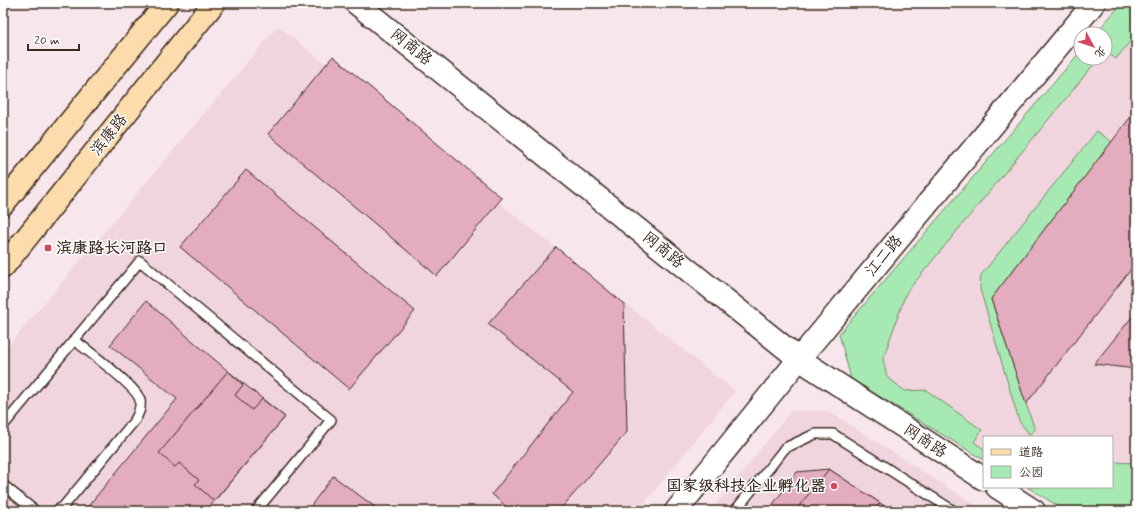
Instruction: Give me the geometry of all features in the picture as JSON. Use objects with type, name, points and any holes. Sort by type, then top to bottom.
[{"type":"main road","points":[[3,204],[167,3]]},
{"type":"main road","name":"滨康路","points":[[3,267],[214,3]]},
{"type":"street","name":"网商路","points":[[356,3],[799,360],[983,478]]},
{"type":"street","name":"江二路","points":[[676,511],[1094,3]]},
{"type":"street","points":[[999,488],[1034,511]]},
{"type":"lane","points":[[3,426],[140,261],[331,420],[256,511]]},
{"type":"lane","points":[[56,511],[63,507],[135,420],[140,410],[139,398],[130,386],[74,340]]},
{"type":"lane","points":[[735,511],[785,448],[815,434],[833,434],[954,511]]},
{"type":"lane","points":[[3,485],[35,511]]},
{"type":"shaded area","points":[[1122,3],[1136,3],[1136,511],[1066,511],[1029,488],[1113,488],[1113,436],[983,436],[983,459],[851,379],[839,334],[1073,60],[1073,66],[1113,66],[1113,26],[1102,26]]},
{"type":"shaded area","points":[[278,26],[735,391],[638,511],[3,511],[3,352]]},
{"type":"shaded area","points":[[791,411],[828,411],[985,511],[711,511]]},
{"type":"green space","points":[[1122,3],[1136,3],[1136,34],[1116,59],[1113,57],[1113,26],[1102,26]]},
{"type":"green space","points":[[1073,60],[1073,66],[1092,66],[906,293],[883,359],[887,377],[905,391],[926,390],[982,430],[974,442],[983,448],[983,459],[851,379],[839,334]]},
{"type":"green space","points":[[1097,131],[1112,142],[991,299],[1035,430],[1029,434],[1019,421],[980,289],[981,275]]},
{"type":"green space","points":[[1113,462],[1136,463],[1136,511],[1066,511],[1029,488],[1113,488]]},
{"type":"building","points":[[333,56],[502,198],[437,276],[268,134]]},
{"type":"building","points":[[1136,110],[1136,263],[1026,404],[991,299]]},
{"type":"building","points":[[246,170],[415,311],[349,389],[180,247]]},
{"type":"building","points":[[556,247],[624,304],[627,432],[559,511],[511,511],[492,494],[573,392],[488,324]]},
{"type":"building","points":[[146,301],[228,371],[285,417],[206,511],[84,511],[177,399],[110,345]]},
{"type":"building","points":[[1136,312],[1136,369],[1094,364]]},
{"type":"building","points":[[228,371],[243,385],[235,395],[252,410],[262,399],[285,417],[214,501],[195,484],[199,480],[179,463],[175,467],[159,453]]},
{"type":"building","name":"国家级科技企业孵化器","points":[[829,469],[892,511],[768,511],[797,472]]},
{"type":"building","name":"国家级科技企业孵化器","points":[[829,469],[880,503],[873,511],[795,511]]},
{"type":"building","points":[[333,476],[375,507],[372,511],[307,511]]},
{"type":"building","points":[[3,502],[13,511],[3,511]]},
{"type":"place","name":"滨康路长河路口","points":[[48,248]]},
{"type":"place","name":"国家级科技企业孵化器","points":[[834,486]]}]
